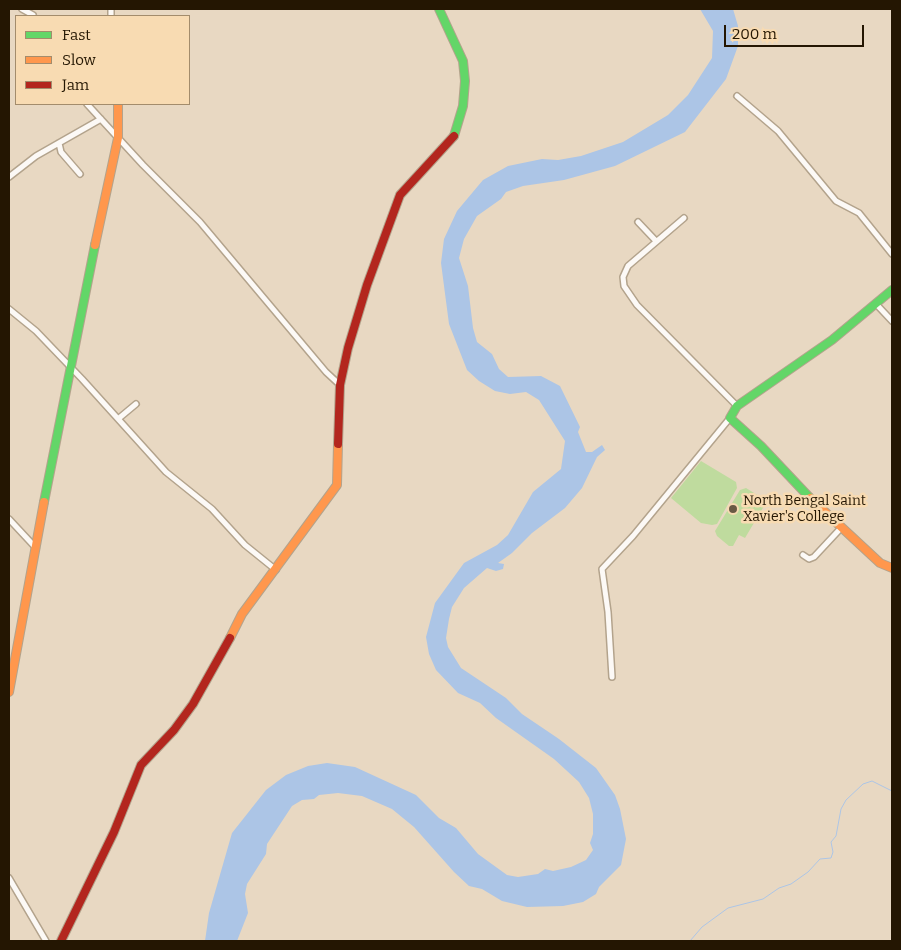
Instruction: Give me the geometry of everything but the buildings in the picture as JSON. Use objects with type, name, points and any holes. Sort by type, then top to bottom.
[{"type":"street","points":[[61,941],[114,832],[142,765],[174,730],[193,704],[213,671],[242,614],[337,485],[340,385],[359,312],[395,204],[406,187],[450,143],[458,126],[463,106],[465,71],[460,52],[439,9]]},
{"type":"street","points":[[736,96],[778,131],[836,201],[859,213],[892,254]]},
{"type":"street","points":[[88,105],[200,222],[326,372],[340,385]]},
{"type":"street","points":[[9,692],[70,368],[111,163],[118,138],[118,105]]},
{"type":"street","points":[[9,177],[36,156],[101,119]]},
{"type":"street","points":[[59,143],[61,152],[80,174]]},
{"type":"street","points":[[684,218],[628,266],[624,272],[624,286],[637,305],[738,406]]},
{"type":"street","points":[[638,222],[656,241]]},
{"type":"street","points":[[612,677],[608,612],[602,569],[633,536],[738,406],[877,305],[892,290]]},
{"type":"street","points":[[877,305],[892,321]]},
{"type":"street","points":[[9,308],[36,331],[166,472],[212,509],[245,545],[276,570]]},
{"type":"street","points":[[118,419],[136,404]]},
{"type":"street","points":[[730,418],[761,446],[812,502],[880,563],[892,568]]},
{"type":"street","points":[[9,519],[36,548]]},
{"type":"street","points":[[803,555],[809,559],[814,557],[841,528]]},
{"type":"street","points":[[9,878],[46,941]]},
{"type":"green space","points":[[701,461],[736,482],[737,488],[717,524],[701,523],[671,498]]},
{"type":"green space","points":[[746,488],[767,501],[745,538],[739,535],[733,546],[729,546],[717,536],[715,531],[740,490]]},
{"type":"water","points":[[700,9],[733,9],[738,26],[738,46],[726,79],[685,132],[615,166],[564,180],[523,186],[506,192],[501,199],[477,216],[464,239],[459,258],[468,286],[473,328],[477,342],[492,354],[499,369],[508,377],[541,376],[560,386],[580,427],[578,432],[586,452],[592,452],[602,445],[605,450],[597,457],[582,488],[565,508],[532,533],[512,553],[498,563],[504,564],[503,569],[496,571],[487,568],[464,588],[452,607],[446,638],[448,647],[461,668],[506,698],[522,714],[559,739],[596,768],[615,795],[620,809],[626,839],[621,865],[599,887],[596,894],[583,902],[563,906],[527,907],[502,901],[482,889],[469,886],[414,827],[392,809],[362,796],[338,793],[319,795],[314,799],[302,800],[292,806],[267,844],[266,854],[247,884],[245,894],[248,913],[237,941],[205,941],[209,913],[232,833],[266,790],[286,775],[308,766],[327,763],[355,767],[416,795],[439,818],[456,828],[478,854],[507,875],[518,877],[538,874],[545,869],[553,871],[571,867],[586,860],[593,850],[590,843],[593,834],[593,814],[589,798],[579,782],[554,759],[496,718],[480,703],[458,693],[436,670],[429,654],[426,637],[435,603],[464,563],[497,545],[508,535],[533,492],[561,469],[565,441],[539,400],[526,392],[510,394],[495,391],[479,381],[467,370],[449,324],[441,263],[444,239],[457,211],[483,180],[508,166],[542,159],[558,160],[581,156],[623,142],[668,115],[688,95],[712,58],[713,31]]},
{"type":"waterway","points":[[690,941],[702,927],[728,908],[763,899],[779,888],[791,884],[808,872],[820,859],[831,858],[833,852],[831,842],[836,836],[841,809],[846,800],[863,784],[872,781],[892,791]]},
{"type":"traffic: fast","points":[[439,9],[463,61],[465,81],[463,106],[454,136]]},
{"type":"traffic: fast","points":[[44,502],[95,245]]},
{"type":"traffic: fast","points":[[810,498],[761,446],[730,418],[737,406],[832,340],[892,290]]},
{"type":"traffic: slow","points":[[95,245],[118,138],[118,105]]},
{"type":"traffic: slow","points":[[230,638],[242,614],[337,485],[338,444]]},
{"type":"traffic: slow","points":[[810,498],[880,563],[892,568]]},
{"type":"traffic: slow","points":[[9,692],[44,502]]},
{"type":"traffic: jam","points":[[338,444],[340,385],[348,348],[367,285],[400,195],[454,136]]},
{"type":"traffic: jam","points":[[61,941],[114,832],[141,765],[174,730],[193,704],[230,638]]},
{"type":"place","name":"North Bengal Saint Xavier's College","points":[[733,509]]}]
